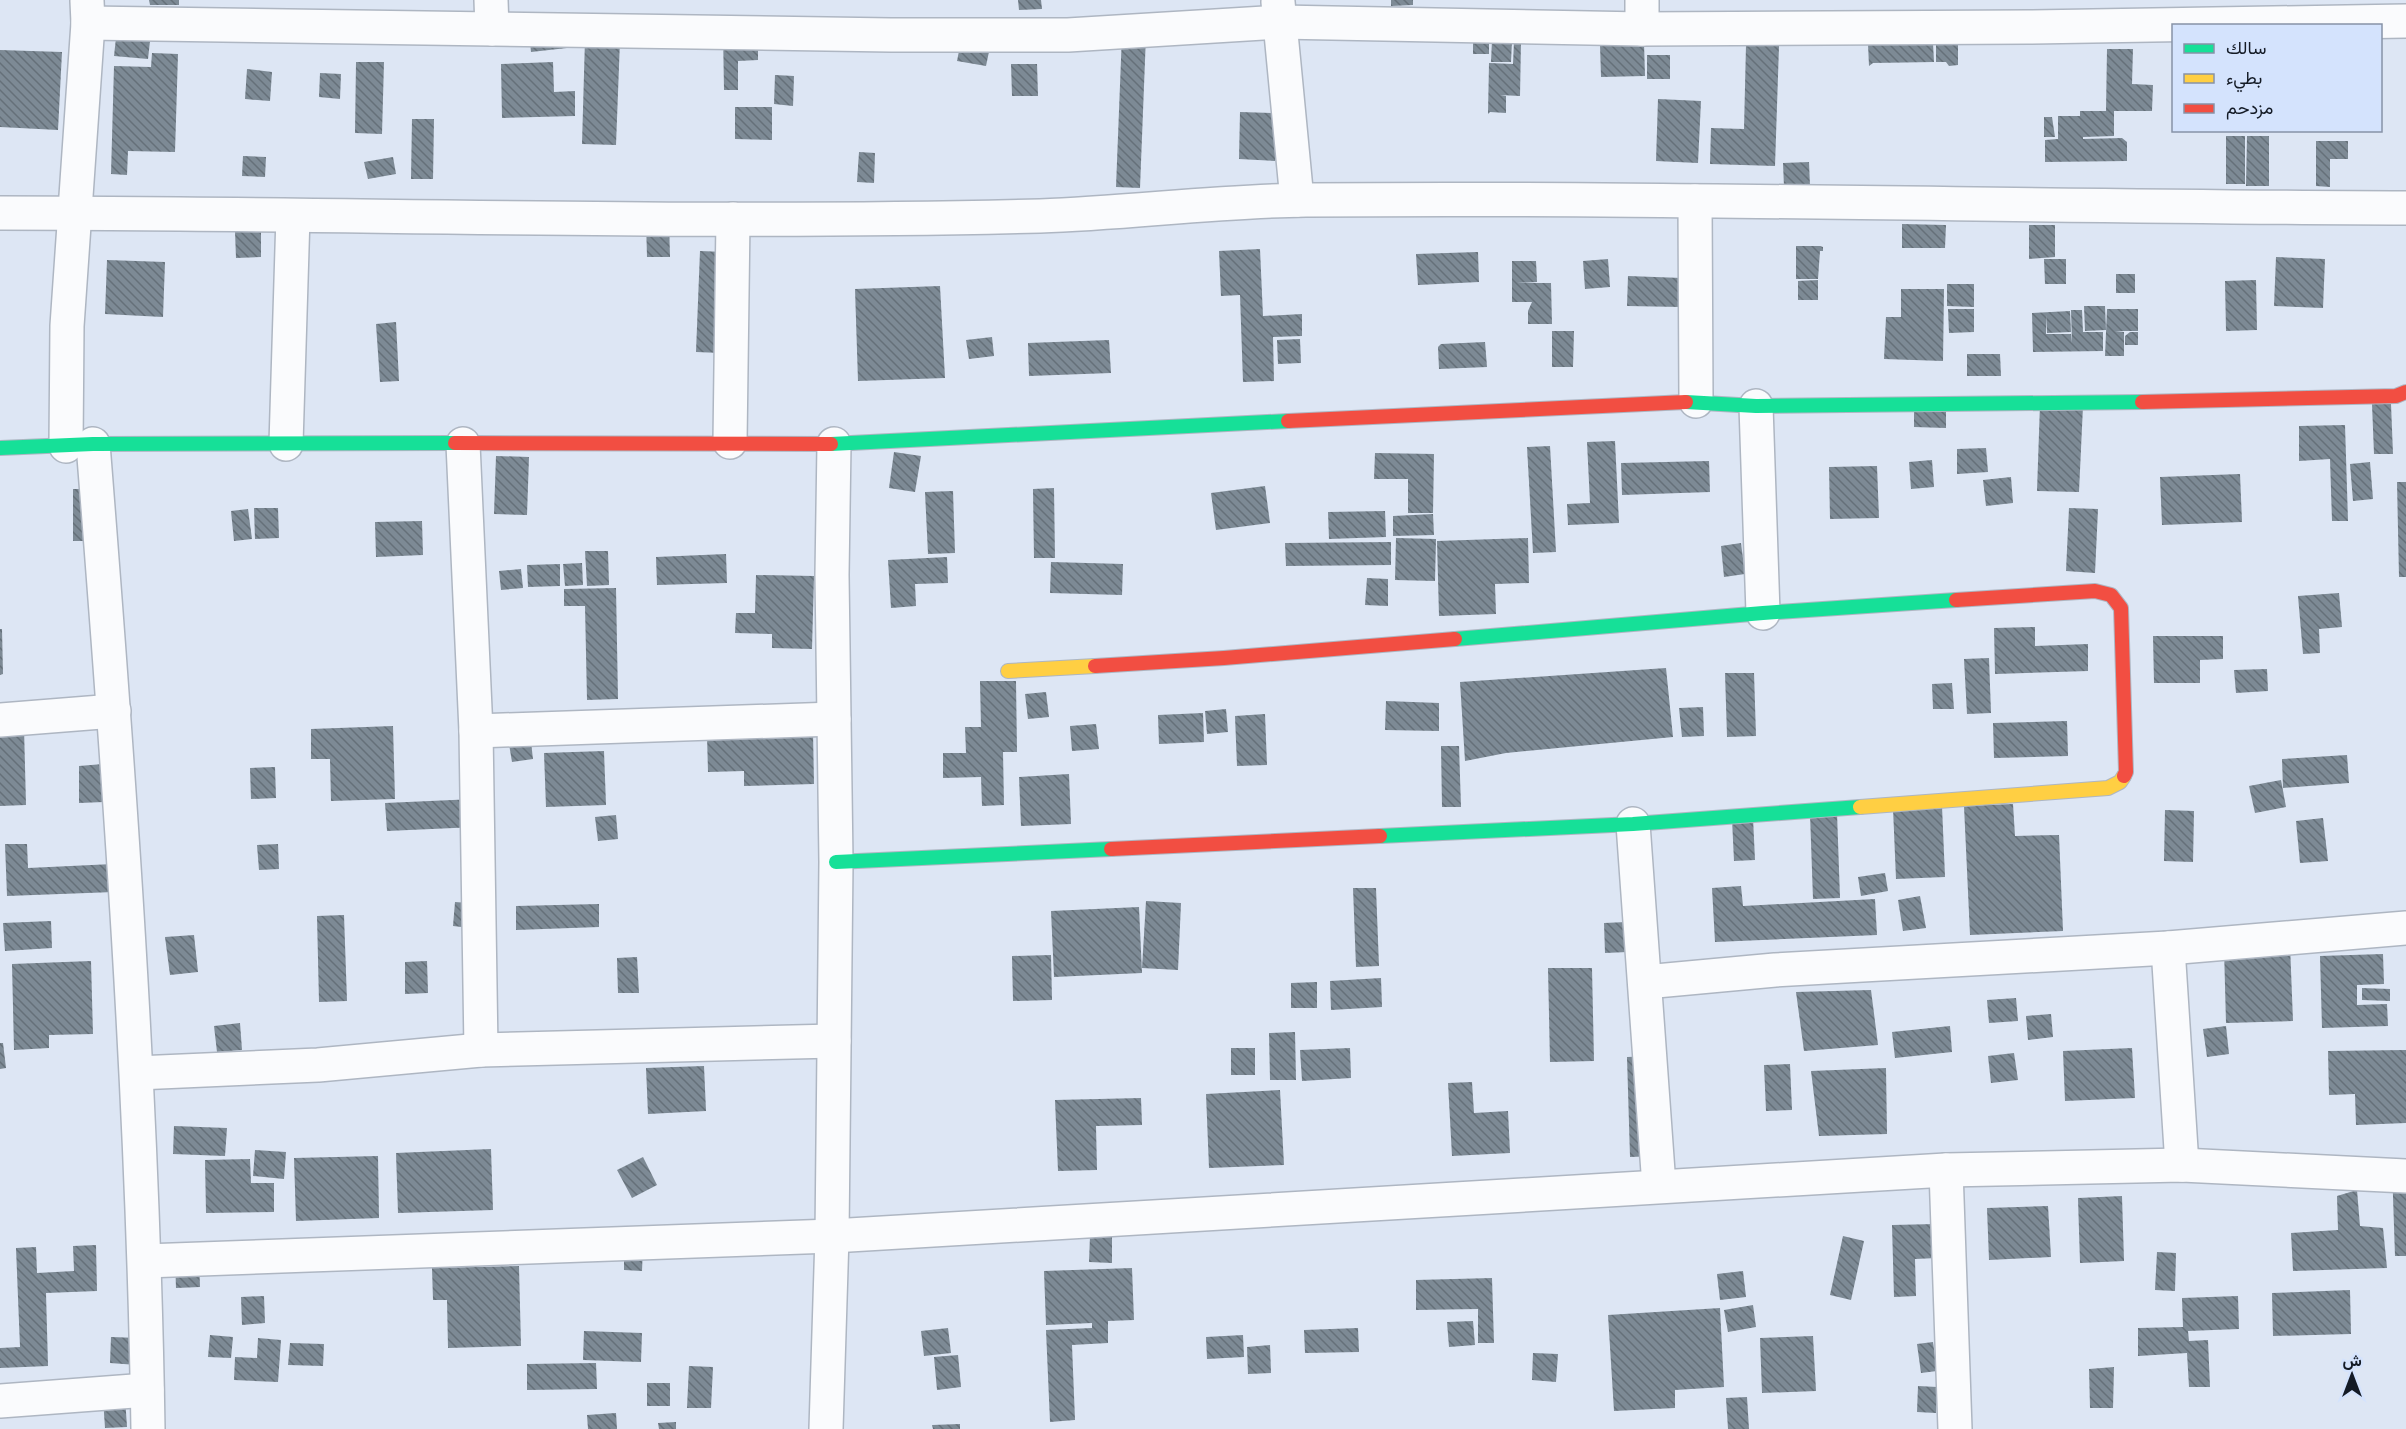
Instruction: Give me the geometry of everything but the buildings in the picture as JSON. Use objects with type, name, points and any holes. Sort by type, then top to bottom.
[{"type":"street","points":[[148,1429],[145,1261],[137,1073],[114,711],[67,326],[88,11],[491,14],[891,36],[1068,36],[1279,11],[1642,15],[2016,27],[2172,25]]},
{"type":"street","points":[[1279,11],[1298,200]]},
{"type":"street","points":[[2211,24],[2406,21]]},
{"type":"street","points":[[0,213],[733,219],[1045,216],[1298,200],[1695,201],[2120,207],[2406,208]]},
{"type":"street","points":[[1695,201],[1696,401]]},
{"type":"street","points":[[286,444],[293,216]]},
{"type":"street","points":[[730,442],[733,219]]},
{"type":"street","points":[[0,448],[80,445],[286,444],[730,442],[834,444],[1696,401],[1756,406],[2012,405],[2396,396],[2406,392]]},
{"type":"street","points":[[1756,406],[1763,613]]},
{"type":"street","points":[[463,444],[476,731],[481,1050]]},
{"type":"street","points":[[826,1429],[832,1236],[836,862],[834,444]]},
{"type":"street","points":[[836,862],[1633,824],[2108,788],[2120,782],[2126,772],[2121,608],[2111,595],[2095,591],[1763,613],[1224,658],[1008,671]]},
{"type":"street","points":[[0,720],[114,711]]},
{"type":"street","points":[[476,731],[834,719]]},
{"type":"street","points":[[1633,824],[1659,1186]]},
{"type":"street","points":[[1645,982],[1775,969],[2168,948],[2406,927]]},
{"type":"street","points":[[2168,948],[2182,1165]]},
{"type":"street","points":[[137,1073],[318,1065],[481,1050],[834,1041]]},
{"type":"street","points":[[145,1261],[832,1236],[1946,1170],[2182,1165],[2406,1176]]},
{"type":"street","points":[[1946,1170],[1955,1429]]},
{"type":"street","points":[[0,1401],[147,1390]]},
{"type":"traffic: fast","points":[[1686,402],[1756,406],[2142,402]]},
{"type":"traffic: fast","points":[[831,444],[1288,421]]},
{"type":"traffic: fast","points":[[0,448],[93,444],[455,443]]},
{"type":"traffic: fast","points":[[1455,639],[1763,613],[1956,600]]},
{"type":"traffic: fast","points":[[1380,836],[1633,824],[1860,807]]},
{"type":"traffic: fast","points":[[836,862],[1111,849]]},
{"type":"traffic: slow","points":[[1008,671],[1095,666]]},
{"type":"traffic: slow","points":[[1860,807],[2108,788],[2120,782],[2124,776]]},
{"type":"traffic: jam","points":[[2142,402],[2396,396],[2406,392]]},
{"type":"traffic: jam","points":[[1288,421],[1686,402]]},
{"type":"traffic: jam","points":[[455,443],[831,444]]},
{"type":"traffic: jam","points":[[1956,600],[2095,591],[2111,595],[2121,608],[2126,772],[2124,776]]},
{"type":"traffic: jam","points":[[1095,666],[1455,639]]},
{"type":"traffic: jam","points":[[1111,849],[1380,836]]}]
